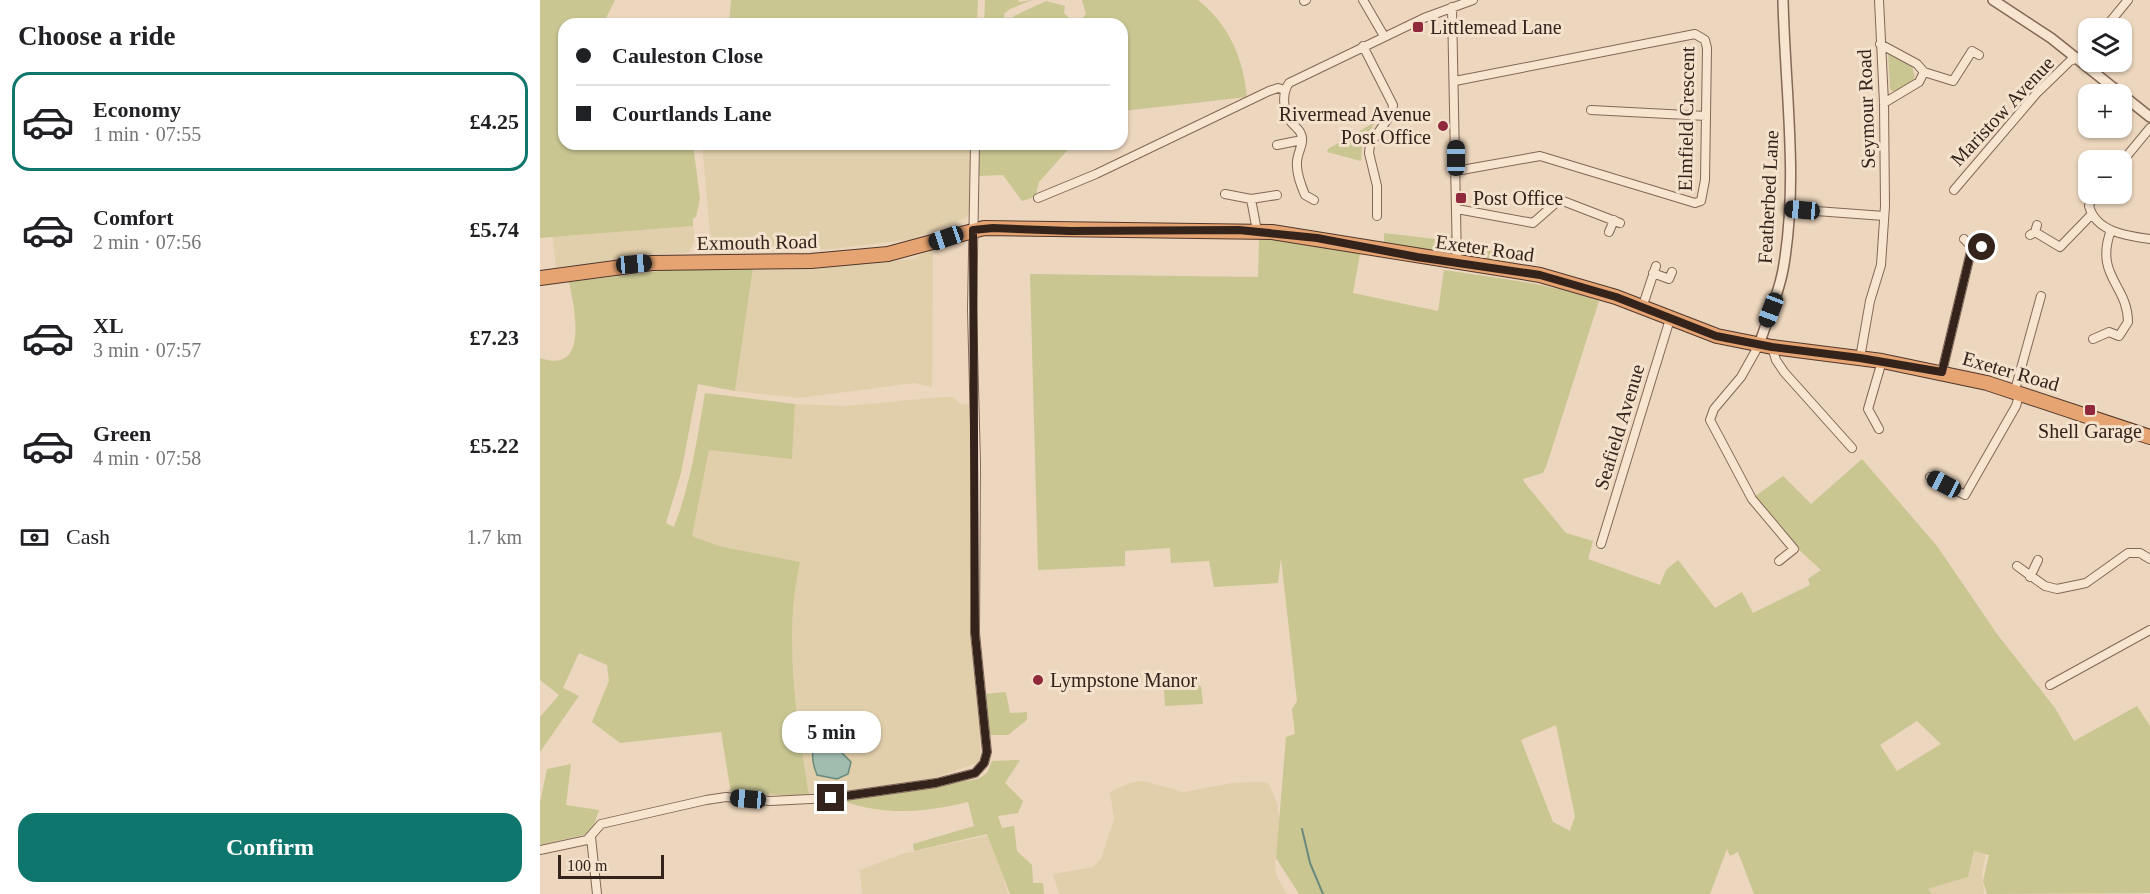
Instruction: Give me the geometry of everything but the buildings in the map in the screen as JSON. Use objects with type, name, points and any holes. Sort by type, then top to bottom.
[{"type":"highway","name":"Exeter Road","points":[[973,230],[993,228],[1257,231],[1317,238],[1457,264],[1540,275],[1616,297],[1716,336],[1766,346],[1882,361],[1942,372],[2018,391],[2150,437]]},
{"type":"highway","name":"Exmouth Road","points":[[540,278],[652,263],[811,261],[860,257],[918,247],[973,230]]},
{"type":"street","points":[[1363,0],[1384,36]]},
{"type":"street","points":[[1314,200],[1305,195],[1298,173],[1297,162],[1302,140],[1301,134],[1288,118],[1285,90],[1295,79],[1363,46],[1473,0]]},
{"type":"street","name":"Featherbed Lane","points":[[1779,561],[1794,549],[1752,499],[1710,420],[1714,409],[1766,346],[1783,270],[1789,208],[1791,117],[1783,0]]},
{"type":"street","name":"Seymour Road","points":[[1860,358],[1870,301],[1881,265],[1884,216],[1884,103],[1879,0]]},
{"type":"street","points":[[1993,0],[2078,59]]},
{"type":"street","points":[[2113,18],[2128,0]]},
{"type":"street","points":[[1452,8],[1457,264]]},
{"type":"street","name":"Elmfield Crescent","points":[[1455,81],[1695,34],[1705,40],[1707,48],[1704,196],[1701,201],[1695,203],[1540,156],[1456,171]]},
{"type":"street","points":[[1880,44],[1917,64],[1924,72],[1953,81],[1972,51],[1979,55]]},
{"type":"street","points":[[1363,46],[1393,105],[1392,113],[1370,144],[1369,153],[1377,186],[1377,216]]},
{"type":"street","name":"Maristow Avenue","points":[[1954,190],[2036,94],[2070,61],[2078,59]]},
{"type":"street","points":[[1884,103],[1919,82],[1924,72]]},
{"type":"street","points":[[2094,72],[2150,117]]},
{"type":"street","points":[[1038,198],[1096,174],[1269,91],[1278,88],[1285,90]]},
{"type":"street","points":[[1601,100],[1595,110],[1706,116]]},
{"type":"street","points":[[2132,150],[2150,128]]},
{"type":"street","points":[[1277,144],[1302,140]]},
{"type":"street","points":[[540,850],[591,837],[601,824],[706,800],[726,797],[770,801],[833,801],[936,783],[975,773],[984,763],[987,752],[975,633],[973,230],[975,150]]},
{"type":"street","points":[[1224,194],[1251,199],[1277,195]]},
{"type":"street","points":[[1251,199],[1257,231]]},
{"type":"street","points":[[1457,209],[1533,224],[1558,201],[1563,201],[1617,221],[1609,232]]},
{"type":"street","points":[[2034,231],[2060,248],[2091,215],[2090,204]]},
{"type":"street","points":[[1789,208],[1884,216]]},
{"type":"street","points":[[2091,215],[2111,230],[2127,236],[2150,239]]},
{"type":"street","points":[[2093,339],[2109,332],[2119,336],[2128,322],[2126,308],[2107,265],[2106,244],[2111,230]]},
{"type":"street","points":[[1964,239],[1972,247],[1982,247]]},
{"type":"street","points":[[1942,372],[1972,247]]},
{"type":"street","points":[[1642,308],[1655,270],[1669,279],[1671,272]]},
{"type":"street","points":[[1930,477],[1965,495],[2016,406],[2041,296]]},
{"type":"street","name":"Seafield Avenue","points":[[1600,544],[1670,319]]},
{"type":"street","points":[[1766,346],[1784,372],[1852,448]]},
{"type":"street","points":[[1880,429],[1868,409],[1882,361]]},
{"type":"street","points":[[2017,566],[2045,586],[2067,588],[2098,577],[2128,553],[2140,553],[2150,559]]},
{"type":"street","points":[[2030,577],[2038,560]]},
{"type":"street","points":[[2050,685],[2150,630]]},
{"type":"street","points":[[2064,677],[2068,686]]},
{"type":"street","points":[[591,837],[597,894]]},
{"type":"shaded area","points":[[540,0],[615,0],[606,18],[558,18],[558,150],[694,150],[700,199],[696,217],[693,218],[693,226],[540,238]]},
{"type":"shaded area","points":[[731,0],[978,0],[977,18],[730,18]]},
{"type":"shaded area","points":[[985,0],[1018,0],[1019,2],[1032,0],[1010,9],[1004,14],[1004,18],[984,18]]},
{"type":"shaded area","points":[[1082,0],[1198,0],[1218,20],[1233,43],[1242,68],[1247,97],[1128,110],[1128,18],[1083,18],[1086,14]]},
{"type":"shaded area","points":[[1046,1],[1065,6],[1064,13],[1069,18],[1012,18]]},
{"type":"shaded area","points":[[1888,53],[1912,67],[1915,77],[1894,92],[1890,89]]},
{"type":"shaded area","points":[[1375,122],[1362,145],[1361,161],[1327,152],[1328,149]]},
{"type":"shaded area","points":[[703,150],[971,150],[971,209],[966,218],[913,239],[833,249],[712,254]]},
{"type":"shaded area","points":[[978,150],[1068,150],[1039,182],[1035,197],[1022,201],[1003,175],[978,176]]},
{"type":"shaded area","points":[[693,226],[695,239],[689,253],[637,255],[556,271],[553,237]]},
{"type":"shaded area","points":[[1453,232],[1452,250],[1447,254],[1384,244],[1384,233],[1449,240]]},
{"type":"shaded area","points":[[1259,239],[1311,244],[1360,254],[1353,293],[1438,311],[1444,270],[1542,285],[1599,301],[1546,467],[1543,473],[1523,479],[1524,482],[1566,533],[1593,541],[1588,559],[1660,585],[1666,570],[1678,560],[1715,608],[1742,592],[1753,613],[1810,585],[1808,579],[1821,570],[1796,547],[1754,497],[1783,476],[1811,504],[1862,459],[1937,546],[1997,634],[2055,708],[2074,741],[2137,706],[2150,726],[2150,893],[1987,894],[1983,881],[1989,855],[1974,851],[1968,877],[1928,889],[1932,894],[1754,894],[1738,852],[1730,856],[1727,849],[1710,894],[1299,894],[1276,858],[1286,737],[1295,734],[1292,709],[1297,701],[1281,558],[1278,583],[1214,587],[1209,561],[1171,563],[1170,548],[1125,551],[1125,566],[1038,570],[1030,274],[1258,277]],"holes":[[[1917,721],[1941,744],[1897,771],[1880,745]],[[1556,725],[1575,816],[1570,831],[1553,822],[1521,740]]]},
{"type":"shaded area","points":[[1463,241],[1471,246],[1516,257],[1518,254],[1515,262],[1506,261],[1506,263],[1468,257],[1464,251]]},
{"type":"shaded area","points":[[933,246],[932,387],[915,383],[798,398],[735,391],[753,268],[835,266],[914,259]]},
{"type":"shaded area","points":[[753,268],[735,391],[698,384],[681,473],[666,523],[674,527],[685,494],[705,393],[795,404],[792,459],[709,450],[692,536],[719,546],[800,562],[795,591],[792,650],[796,708],[809,796],[731,793],[721,732],[620,743],[592,722],[609,681],[607,665],[579,653],[563,688],[579,696],[540,752],[540,717],[559,695],[540,680],[540,358],[556,361],[566,357],[572,349],[575,323],[569,282],[676,269]]},
{"type":"shaded area","points":[[954,397],[960,404],[972,405],[971,633],[980,731],[980,762],[931,779],[809,796],[797,719],[791,638],[799,562],[719,546],[692,536],[709,449],[792,458],[795,404],[846,406]]},
{"type":"shaded area","points":[[1201,686],[1203,704],[1165,706],[1164,688]]},
{"type":"shaded area","points":[[1006,692],[1010,713],[1027,712],[1027,720],[1008,735],[989,735],[984,694]]},
{"type":"shaded area","points":[[817,743],[840,751],[851,762],[848,774],[837,779],[817,775],[812,754]]},
{"type":"shaded area","points":[[1020,760],[1005,783],[1023,801],[1018,813],[998,816],[1002,828],[1014,826],[1017,851],[1032,865],[1033,883],[1043,883],[1044,894],[1010,894],[987,834],[914,851],[913,844],[974,826],[968,802],[922,810],[892,811],[846,802],[869,793],[978,779],[987,773],[992,761]]},
{"type":"shaded area","points":[[571,764],[566,805],[599,810],[593,828],[587,834],[540,845],[540,802],[547,769]]},
{"type":"shaded area","points":[[1142,781],[1184,792],[1232,783],[1265,782],[1269,784],[1277,803],[1280,825],[1275,863],[1276,875],[1287,894],[1059,894],[1053,874],[1093,867],[1101,859],[1114,819],[1110,792],[1130,783]]},
{"type":"shaded area","points":[[990,835],[1008,894],[862,894],[860,870],[902,854]]},
{"type":"shaded area","points":[[1974,851],[1986,854],[1982,873],[1984,894],[1930,894],[1928,889],[1968,877]]},
{"type":"waterway","points":[[1302,829],[1310,863],[1323,894]]},
{"type":"place","name":"Littlemead Lane","points":[[1418,27]]},
{"type":"place","name":"Rivermead Avenue Post Office","points":[[1443,126]]},
{"type":"place","name":"Post Office","points":[[1461,198]]},
{"type":"place","name":"Shell Garage","points":[[2090,410]]},
{"type":"place","name":"Lympstone Manor","points":[[1038,680]]},
{"type":"route","points":[[831,798],[936,783],[975,773],[984,763],[987,752],[975,633],[976,464],[972,310],[973,230],[993,228],[1070,231],[1239,230],[1317,238],[1457,264],[1540,275],[1616,297],[1716,336],[1772,347],[1882,361],[1942,372],[1972,247],[1982,247]]}]
